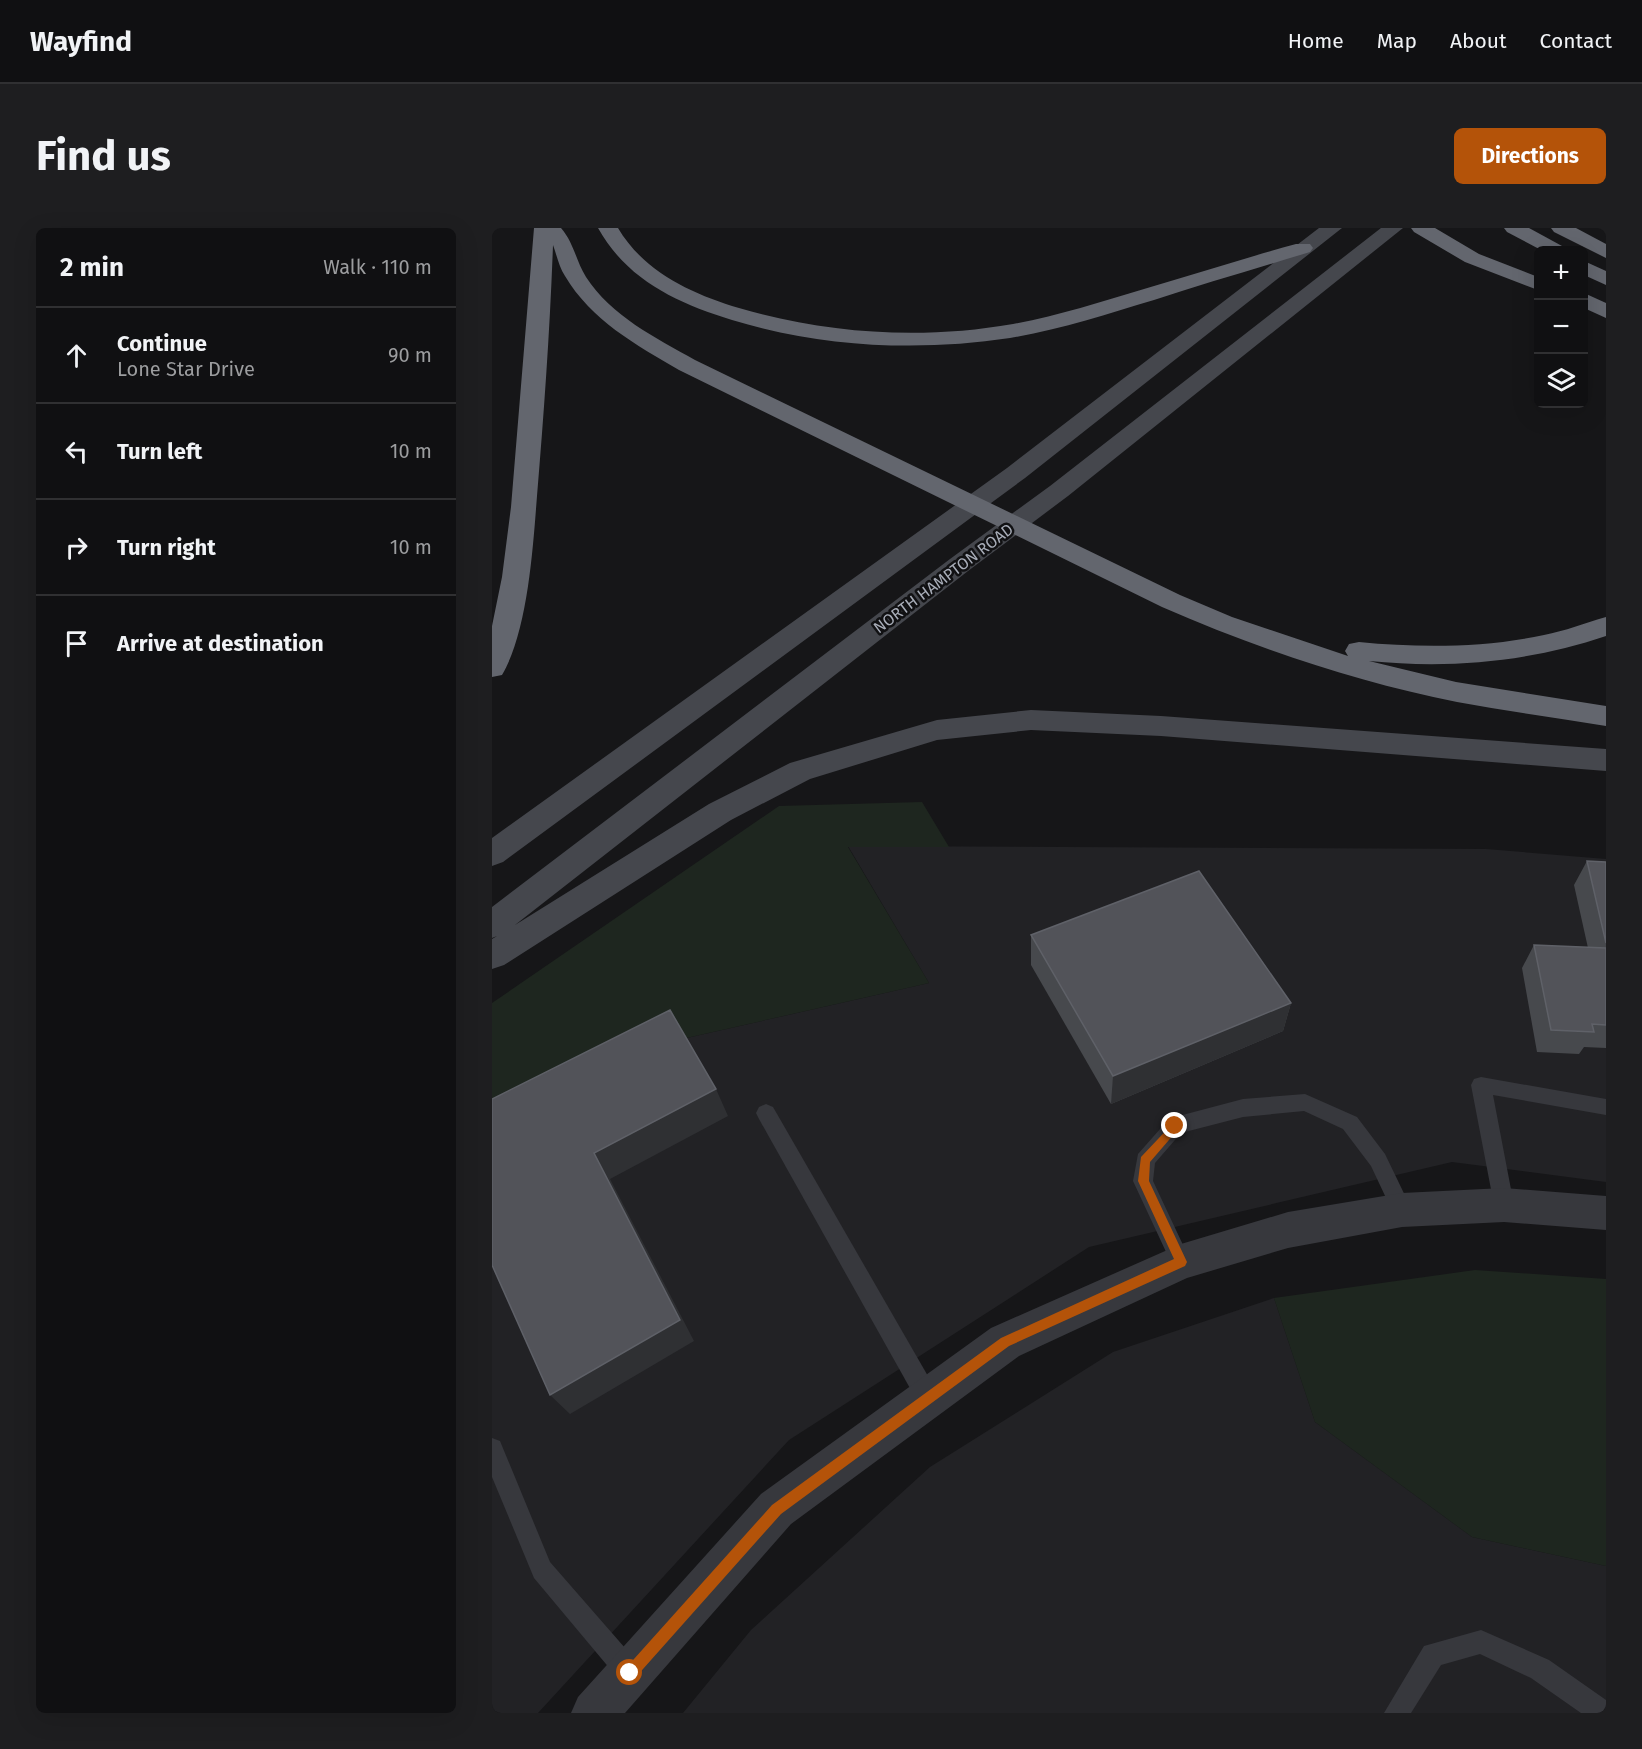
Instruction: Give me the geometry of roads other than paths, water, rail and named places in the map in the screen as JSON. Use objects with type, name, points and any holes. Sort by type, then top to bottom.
[{"type":"highway","points":[[492,668],[508,619],[517,574],[532,423],[544,228]]},
{"type":"highway","points":[[550,228],[562,238],[574,274],[592,298],[617,322],[687,365],[1171,601],[1257,635],[1307,650],[1345,665],[1456,692],[1606,716]]},
{"type":"highway","points":[[608,228],[613,239],[636,265],[669,288],[706,305],[748,319],[797,330],[902,339],[969,336],[1010,331],[1058,321],[1303,248]]},
{"type":"highway","points":[[1421,228],[1472,258],[1534,282]]},
{"type":"highway","points":[[1514,228],[1548,246]]},
{"type":"highway","points":[[1561,228],[1606,252]]},
{"type":"highway","points":[[1600,228],[1606,231]]},
{"type":"highway","points":[[1490,245],[1534,270]]},
{"type":"highway","points":[[1588,269],[1606,279]]},
{"type":"highway","points":[[1307,650],[1338,649],[1390,655],[1444,657],[1501,652],[1554,643],[1606,626]]},
{"type":"main road","points":[[492,854],[1016,473],[1303,248],[1332,228]]},
{"type":"main road","name":"NORTH HAMPTON ROAD","points":[[492,925],[959,565],[1059,491],[1386,233]]},
{"type":"main road","points":[[492,956],[740,801],[800,771],[937,730],[1031,720],[1150,725],[1606,760]]},
{"type":"street","points":[[594,1713],[776,1509],[1005,1342],[1181,1262],[1288,1230],[1402,1210],[1504,1205],[1606,1213]]},
{"type":"lane","points":[[1504,1205],[1481,1085],[1606,1107]]},
{"type":"lane","points":[[1181,1262],[1143,1181],[1145,1160],[1175,1126],[1243,1107],[1305,1102],[1350,1123],[1378,1161],[1402,1210]]},
{"type":"lane","points":[[766,1113],[928,1398]]},
{"type":"lane","points":[[492,1449],[542,1570],[630,1673]]},
{"type":"lane","points":[[1397,1713],[1433,1655],[1481,1642],[1539,1669],[1603,1713]]}]
